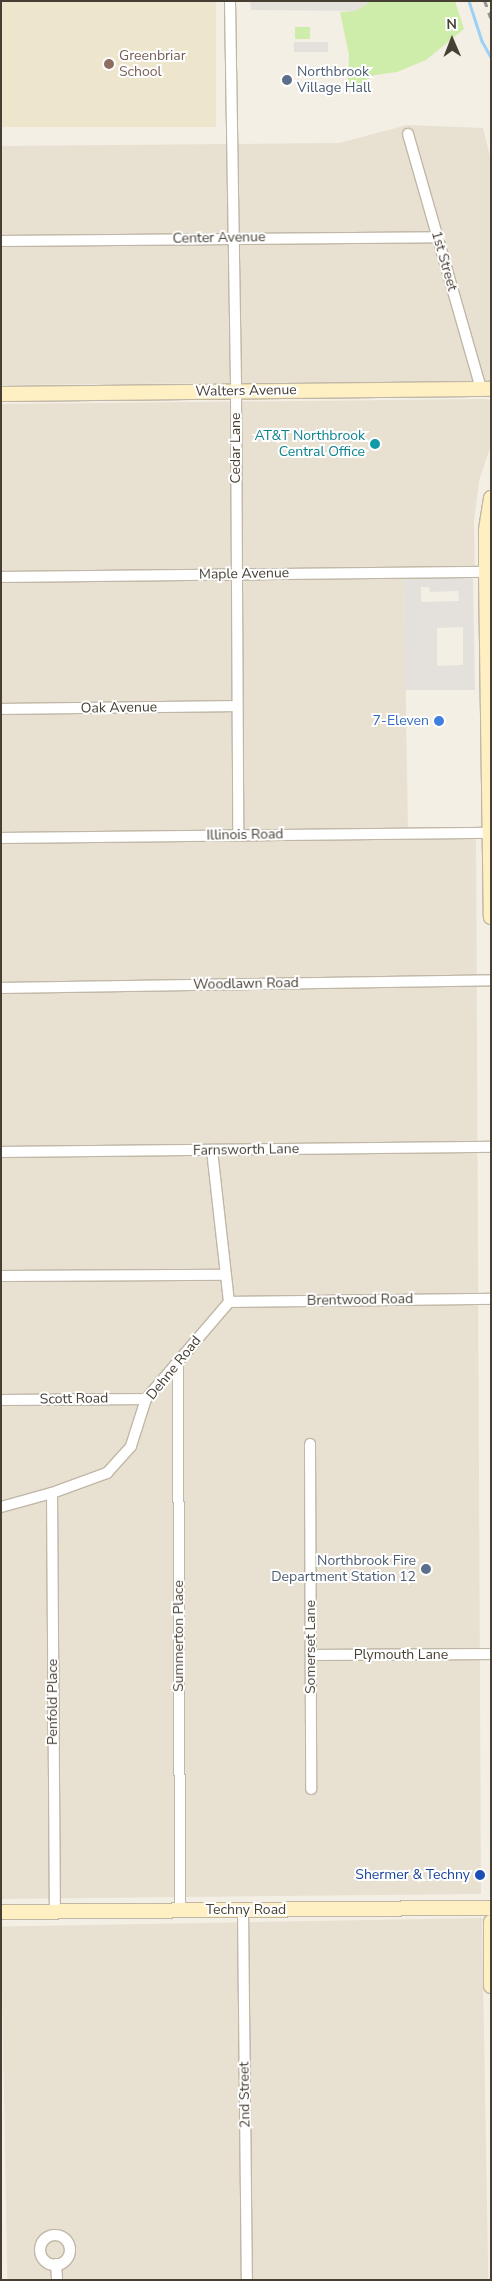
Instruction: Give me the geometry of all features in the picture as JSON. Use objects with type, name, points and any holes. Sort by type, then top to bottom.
[{"type":"main road","name":"Walters Avenue","points":[[1,394],[486,389]]},
{"type":"main road","points":[[491,498],[486,531],[491,917]]},
{"type":"main road","name":"Techny Road","points":[[1,1912],[491,1908]]},
{"type":"main road","points":[[491,1922],[491,1986]]},
{"type":"street","name":"Cedar Lane","points":[[230,1],[236,392],[238,835]]},
{"type":"street","name":"1st Street","points":[[408,134],[436,237],[486,389]]},
{"type":"street","name":"Center Avenue","points":[[1,241],[233,237],[436,237]]},
{"type":"street","name":"Maple Avenue","points":[[1,577],[486,572]]},
{"type":"street","name":"Oak Avenue","points":[[1,709],[236,706]]},
{"type":"street","name":"Illinois Road","points":[[1,838],[489,833]]},
{"type":"street","name":"Woodlawn Road","points":[[1,988],[491,980]]},
{"type":"street","name":"Farnsworth Lane","points":[[1,1152],[491,1147]]},
{"type":"street","points":[[212,1150],[229,1302]]},
{"type":"street","points":[[1,1276],[225,1275]]},
{"type":"street","name":"Brentwood Road","points":[[229,1302],[491,1299]]},
{"type":"street","name":"Dehne Road","points":[[1,1507],[52,1493],[107,1473],[131,1446],[146,1399],[229,1302]]},
{"type":"street","name":"Summerton Place","points":[[178,1361],[180,1910]]},
{"type":"street","name":"Scott Road","points":[[1,1400],[146,1399]]},
{"type":"street","name":"Somerset Lane","points":[[310,1444],[311,1789]]},
{"type":"street","name":"Penfold Place","points":[[52,1493],[55,1911]]},
{"type":"street","name":"Plymouth Lane","points":[[311,1655],[491,1654]]},
{"type":"street","name":"2nd Street","points":[[243,1910],[246,2280]]},
{"type":"street","points":[[56,2264],[57,2280]]},
{"type":"shaded area","name":"Greenbriar School","points":[[1,1],[216,1],[216,127],[1,127]]},
{"type":"shaded area","points":[[250,1],[371,1],[355,11],[251,10]]},
{"type":"shaded area","points":[[294,42],[328,42],[328,52],[294,52]]},
{"type":"shaded area","points":[[407,125],[483,128],[491,160],[491,381],[1,385],[1,146],[339,143]]},
{"type":"shaded area","points":[[491,400],[491,445],[479,481],[474,522],[475,577],[404,579],[408,830],[476,829],[481,1894],[1,1899],[1,404]]},
{"type":"shaded area","points":[[473,577],[475,690],[405,690],[404,579]],"holes":[[[421,587],[429,587],[430,592],[458,591],[459,601],[421,602]],[[463,627],[463,665],[437,666],[437,628]]]},
{"type":"shaded area","points":[[482,1918],[488,2280],[7,2280],[1,1926]]},
{"type":"green space","points":[[371,1],[455,1],[464,29],[426,60],[397,72],[375,75],[367,79],[363,87],[351,87],[348,79],[349,55],[340,12],[355,11]]},
{"type":"green space","points":[[295,27],[310,27],[310,39],[295,39]]},
{"type":"waterway","points":[[469,1],[482,41],[491,57]]},
{"type":"railway","points":[[485,1],[491,18]]},
{"type":"place","name":"Greenbriar School","points":[[109,64]]},
{"type":"place","name":"Northbrook Village Hall","points":[[287,80]]},
{"type":"place","name":"AT&T Northbrook Central Office","points":[[375,444]]},
{"type":"place","name":"7-Eleven","points":[[439,721]]},
{"type":"place","name":"Northbrook Fire Department Station 12","points":[[426,1569]]},
{"type":"place","name":"Shermer & Techny","points":[[480,1875]]}]
